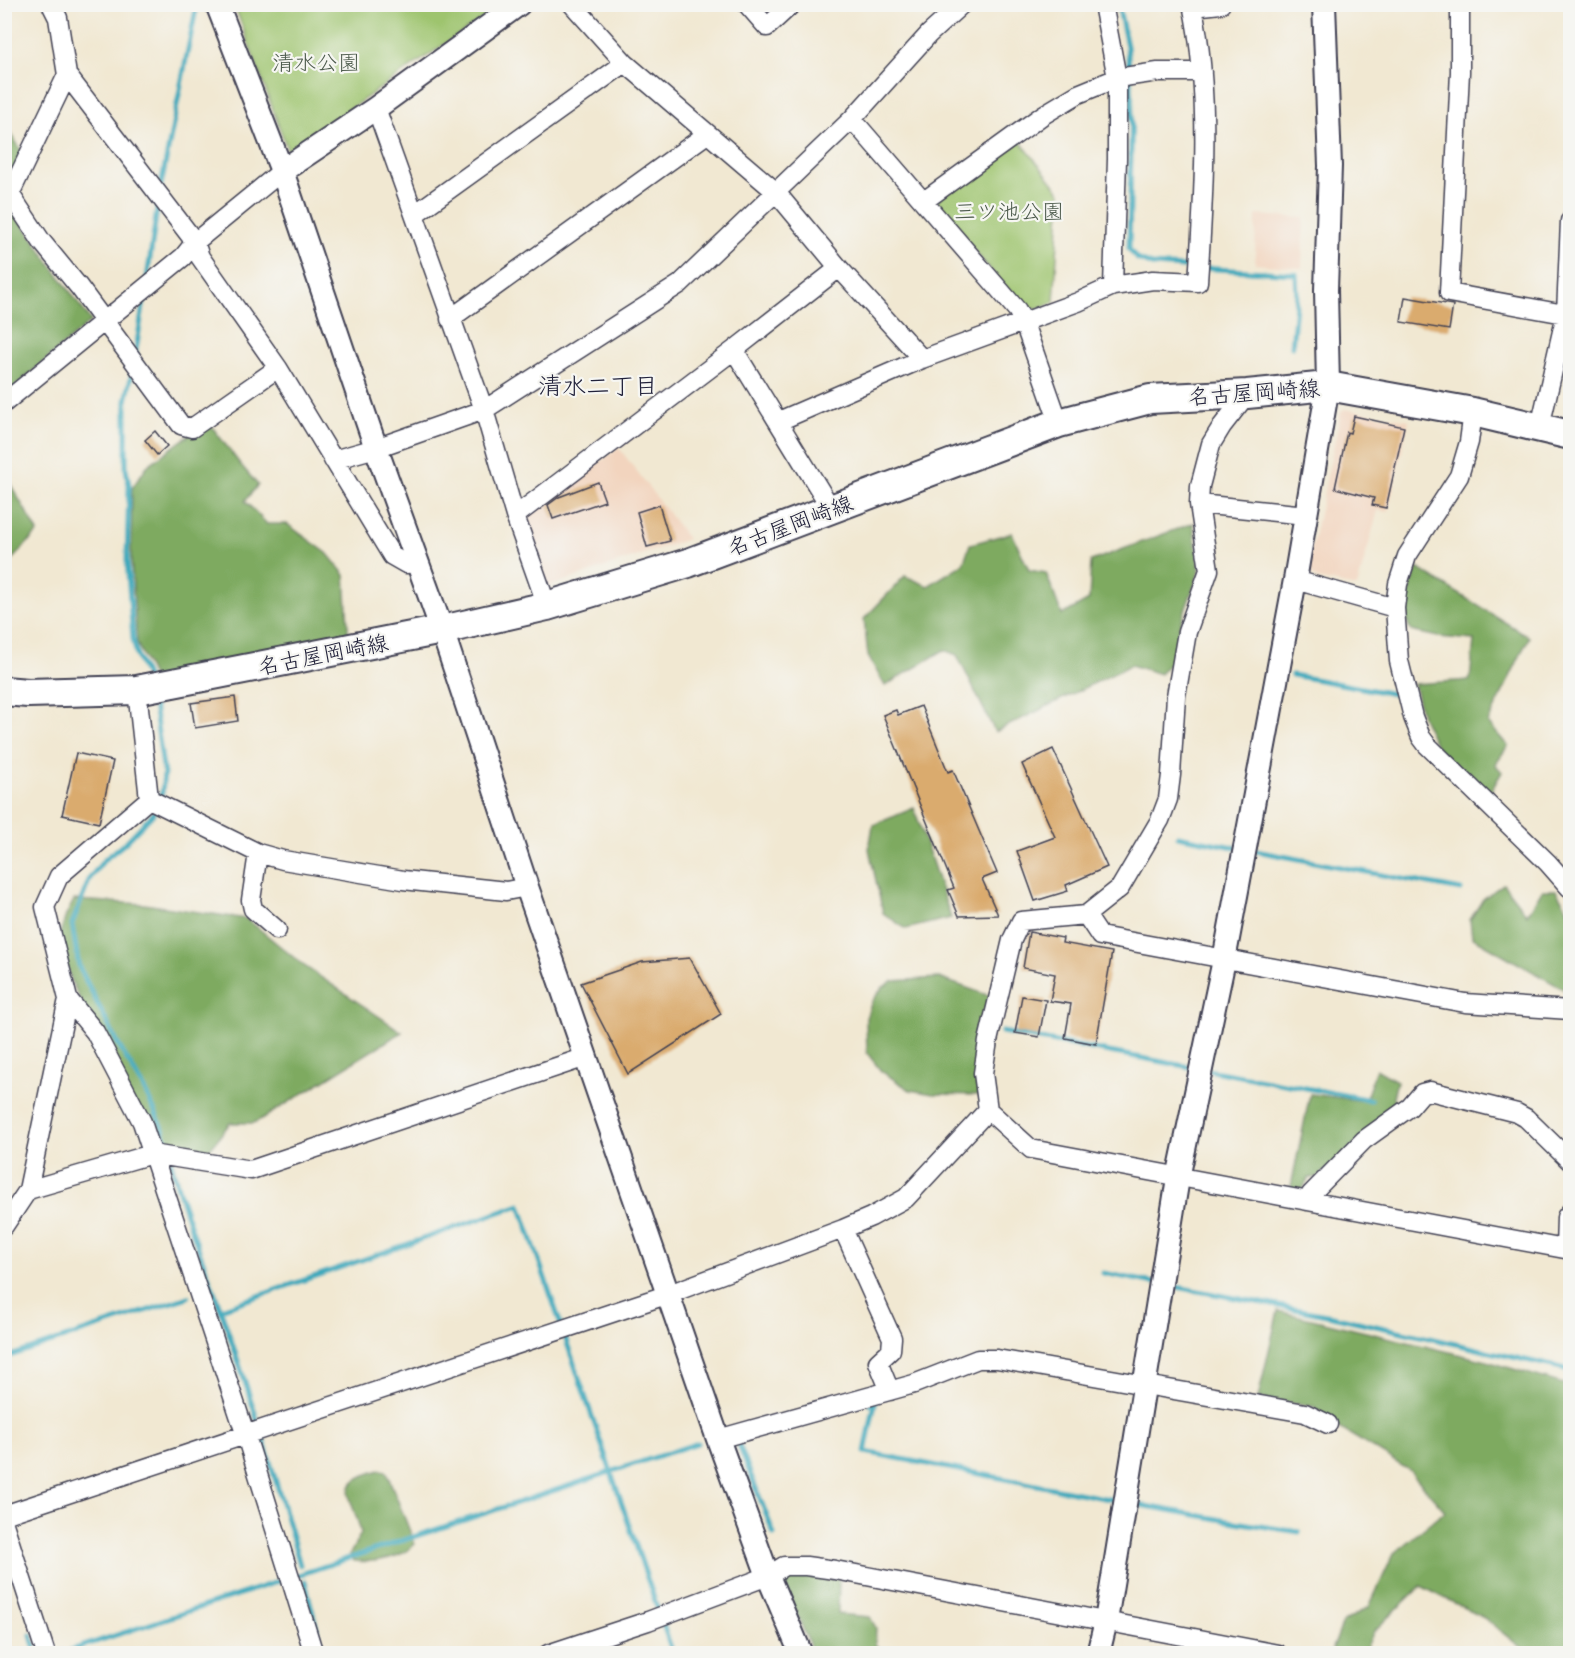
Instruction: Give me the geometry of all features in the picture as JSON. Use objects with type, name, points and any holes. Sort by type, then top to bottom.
[{"type":"main road","name":"名古屋岡崎線","points":[[4,691],[28,693],[137,690],[442,630],[547,606],[688,563],[1059,423],[1150,399],[1247,394],[1328,386],[1473,412],[1570,435]]},
{"type":"street","points":[[51,4],[58,18],[67,75],[195,242],[200,257],[278,368],[392,556],[406,564],[417,562]]},
{"type":"street","points":[[217,4],[282,171],[376,448],[442,630],[526,887],[718,1439],[768,1576],[801,1653]]},
{"type":"street","points":[[4,403],[183,257],[195,242],[282,171],[376,108],[519,4]]},
{"type":"street","points":[[572,4],[625,63],[775,191],[839,267],[922,359]]},
{"type":"street","points":[[747,4],[767,27],[792,4]]},
{"type":"street","points":[[333,460],[376,448],[484,410],[680,284],[852,119],[917,47],[962,4]]},
{"type":"street","points":[[1103,4],[1117,78],[1113,286]]},
{"type":"street","points":[[779,421],[922,359],[1078,302],[1113,286],[1153,280],[1198,282],[1202,226],[1202,72],[1193,6],[1221,4]]},
{"type":"street","points":[[1098,1653],[1106,1621],[1178,1178],[1224,960],[1295,580],[1328,386],[1326,290],[1330,166],[1324,4]]},
{"type":"street","points":[[1460,4],[1460,72],[1449,293],[1568,315]]},
{"type":"street","points":[[415,214],[625,63]]},
{"type":"street","points":[[924,201],[1043,115],[1078,94],[1117,78],[1158,72],[1202,72]]},
{"type":"street","points":[[67,75],[10,194],[42,242],[104,320],[181,425],[192,428],[278,368]]},
{"type":"street","points":[[376,108],[484,410],[515,516],[547,606]]},
{"type":"street","points":[[852,119],[1017,310],[1024,322],[1059,423]]},
{"type":"street","points":[[450,320],[707,134]]},
{"type":"street","points":[[1540,427],[1568,315],[1570,221]]},
{"type":"street","points":[[515,516],[734,350],[839,267]]},
{"type":"street","points":[[734,350],[832,510]]},
{"type":"street","points":[[1247,394],[1211,444],[1200,486],[1199,504],[1209,570],[1187,632],[1176,696],[1174,747],[1168,799],[1160,820],[1120,888],[1086,915],[1021,921],[1012,940],[988,1041],[983,1073],[988,1110],[1031,1149],[1568,1250],[1566,1217],[1570,1212]]},
{"type":"street","points":[[1473,412],[1459,476],[1407,556],[1398,584],[1395,608],[1399,661],[1413,717],[1421,738],[1449,768],[1548,862],[1570,888]]},
{"type":"street","points":[[1199,504],[1306,515]]},
{"type":"street","points":[[1295,580],[1395,608]]},
{"type":"street","points":[[137,690],[149,799]]},
{"type":"street","points":[[149,799],[258,853],[283,860],[403,880],[507,891],[526,887]]},
{"type":"street","points":[[149,799],[59,876],[45,907],[68,999],[94,1032],[142,1122],[246,1436],[314,1653]]},
{"type":"street","points":[[258,853],[251,900],[253,909],[277,930]]},
{"type":"street","points":[[1086,915],[1100,936],[1465,1003],[1570,1010]]},
{"type":"street","points":[[4,1226],[28,1190],[68,999]]},
{"type":"street","points":[[28,1190],[152,1154],[251,1170],[586,1057]]},
{"type":"street","points":[[1308,1202],[1311,1194],[1364,1140],[1410,1107],[1422,1094],[1430,1091],[1517,1113],[1526,1118],[1570,1161]]},
{"type":"street","points":[[4,1515],[669,1294],[843,1229],[906,1198],[988,1110]]},
{"type":"street","points":[[843,1229],[892,1338],[891,1350],[878,1362],[890,1391]]},
{"type":"street","points":[[718,1439],[890,1391],[978,1359],[997,1359],[1305,1413],[1328,1424]]},
{"type":"street","points":[[4,1524],[46,1653]]},
{"type":"street","points":[[548,1653],[648,1621],[768,1576],[784,1566],[816,1568],[1278,1653]]},
{"type":"shaded area","points":[[1256,215],[1304,218],[1302,268],[1255,264]]},
{"type":"shaded area","points":[[1344,409],[1409,420],[1388,512],[1378,510],[1357,587],[1317,579],[1307,570],[1341,412]]},
{"type":"shaded area","points":[[619,448],[688,539],[547,587],[523,523],[528,515]]},
{"type":"green space","name":"清水公園","points":[[234,4],[502,5],[288,151]]},
{"type":"green space","points":[[8,129],[24,155],[5,199],[91,321],[4,396],[4,133]]},
{"type":"green space","name":"三ツ池公園","points":[[1020,141],[1061,193],[1054,302],[1034,310],[1023,307],[937,208],[938,199]]},
{"type":"green space","points":[[210,424],[258,485],[245,501],[267,524],[287,524],[327,553],[345,575],[349,643],[155,683],[137,643],[131,560],[132,488],[147,466],[192,433]]},
{"type":"green space","points":[[5,475],[38,532],[4,567]]},
{"type":"green space","points":[[1193,523],[1200,570],[1179,627],[1174,659],[1160,674],[1131,665],[995,732],[957,655],[944,650],[885,686],[868,656],[864,619],[905,576],[928,586],[963,564],[970,544],[1012,533],[1029,570],[1046,573],[1062,615],[1089,600],[1091,561]]},
{"type":"green space","points":[[1417,568],[1529,637],[1488,723],[1508,746],[1495,764],[1502,772],[1488,796],[1436,746],[1422,717],[1414,684],[1470,680],[1474,640],[1438,637],[1411,631],[1406,608]]},
{"type":"green space","points":[[914,808],[951,918],[906,929],[883,913],[869,849],[873,825]]},
{"type":"green space","points":[[1503,884],[1527,915],[1542,890],[1556,890],[1570,913],[1570,993],[1472,937],[1470,920],[1483,899]]},
{"type":"green space","points":[[74,900],[144,904],[247,919],[303,965],[402,1032],[254,1123],[230,1123],[206,1154],[175,1147],[158,1149],[72,982],[58,939]]},
{"type":"green space","points":[[939,978],[990,996],[979,1095],[933,1094],[910,1090],[881,1071],[867,1053],[866,1018],[872,1001],[882,988],[892,981]]},
{"type":"green space","points":[[1376,1069],[1397,1081],[1393,1097],[1397,1107],[1318,1177],[1309,1178],[1301,1192],[1290,1191],[1310,1094],[1365,1101]]},
{"type":"green space","points":[[1278,1311],[1487,1361],[1570,1386],[1570,1653],[1522,1653],[1524,1650],[1484,1618],[1421,1586],[1374,1631],[1364,1653],[1331,1653],[1343,1622],[1369,1607],[1394,1553],[1445,1511],[1409,1470],[1318,1415],[1315,1407],[1258,1398]]},
{"type":"green space","points":[[380,1470],[386,1471],[415,1544],[387,1559],[354,1561],[350,1554],[361,1533],[349,1493],[350,1486],[355,1480]]},
{"type":"green space","points":[[812,1577],[839,1579],[838,1614],[870,1617],[876,1628],[875,1644],[883,1653],[813,1653],[782,1579]]},
{"type":"building","points":[[1405,297],[1453,305],[1449,330],[1401,322]]},
{"type":"building","points":[[1354,416],[1404,427],[1386,508],[1372,505],[1374,498],[1335,488],[1347,432],[1350,433]]},
{"type":"building","points":[[155,431],[167,446],[157,455],[145,440]]},
{"type":"building","points":[[598,482],[605,501],[553,519],[548,505],[559,497]]},
{"type":"building","points":[[659,505],[670,541],[647,547],[637,512]]},
{"type":"building","points":[[235,697],[238,721],[195,728],[191,703]]},
{"type":"building","points":[[921,706],[948,772],[953,770],[997,873],[982,879],[998,915],[959,916],[948,890],[954,888],[883,715],[896,710],[898,715]]},
{"type":"building","points":[[1053,749],[1107,867],[1066,885],[1068,891],[1035,901],[1017,851],[1055,837],[1022,764]]},
{"type":"building","points":[[76,753],[113,761],[99,823],[62,815]]},
{"type":"building","points":[[1029,932],[1063,938],[1062,943],[1112,952],[1096,1044],[1065,1038],[1071,1004],[1050,1001],[1055,974],[1023,968]]},
{"type":"building","points":[[690,958],[721,1014],[628,1074],[581,983],[642,962]]},
{"type":"building","points":[[1022,996],[1046,1000],[1039,1037],[1015,1033]]},
{"type":"waterway","points":[[160,190],[197,4]]},
{"type":"waterway","points":[[1118,4],[1127,46],[1132,98],[1129,249],[1137,259],[1152,265],[1296,274],[1297,294],[1292,347]]},
{"type":"waterway","points":[[147,279],[158,202]]},
{"type":"waterway","points":[[135,356],[145,294]]},
{"type":"waterway","points":[[133,368],[126,401],[126,469],[129,485],[127,560],[133,639],[137,656],[147,679]]},
{"type":"waterway","points":[[1292,675],[1394,694]]},
{"type":"waterway","points":[[153,697],[164,774],[162,793],[153,814],[125,843],[104,860],[90,878],[72,924],[79,967],[162,1126],[169,1152]]},
{"type":"waterway","points":[[1178,836],[1239,848]]},
{"type":"waterway","points":[[1251,850],[1461,890]]},
{"type":"waterway","points":[[1002,1032],[1195,1068]]},
{"type":"waterway","points":[[1208,1070],[1371,1100]]},
{"type":"waterway","points":[[171,1161],[187,1217],[252,1404],[300,1565]]},
{"type":"waterway","points":[[221,1309],[520,1205],[673,1654]]},
{"type":"waterway","points":[[1103,1273],[1154,1283]]},
{"type":"waterway","points":[[1166,1285],[1332,1316],[1570,1370]]},
{"type":"waterway","points":[[4,1358],[188,1297]]},
{"type":"waterway","points":[[870,1404],[875,1403],[865,1452],[1120,1501]]},
{"type":"waterway","points":[[739,1439],[737,1440],[774,1534]]},
{"type":"waterway","points":[[71,1650],[698,1443]]},
{"type":"waterway","points":[[1129,1503],[1299,1532]]},
{"type":"waterway","points":[[305,1581],[323,1654]]},
{"type":"waterway","points":[[31,1635],[36,1654]]},
{"type":"waterway","points":[[1183,1654],[1185,1644]]},
{"type":"district","name":"清水二丁目","points":[[598,386]]}]
